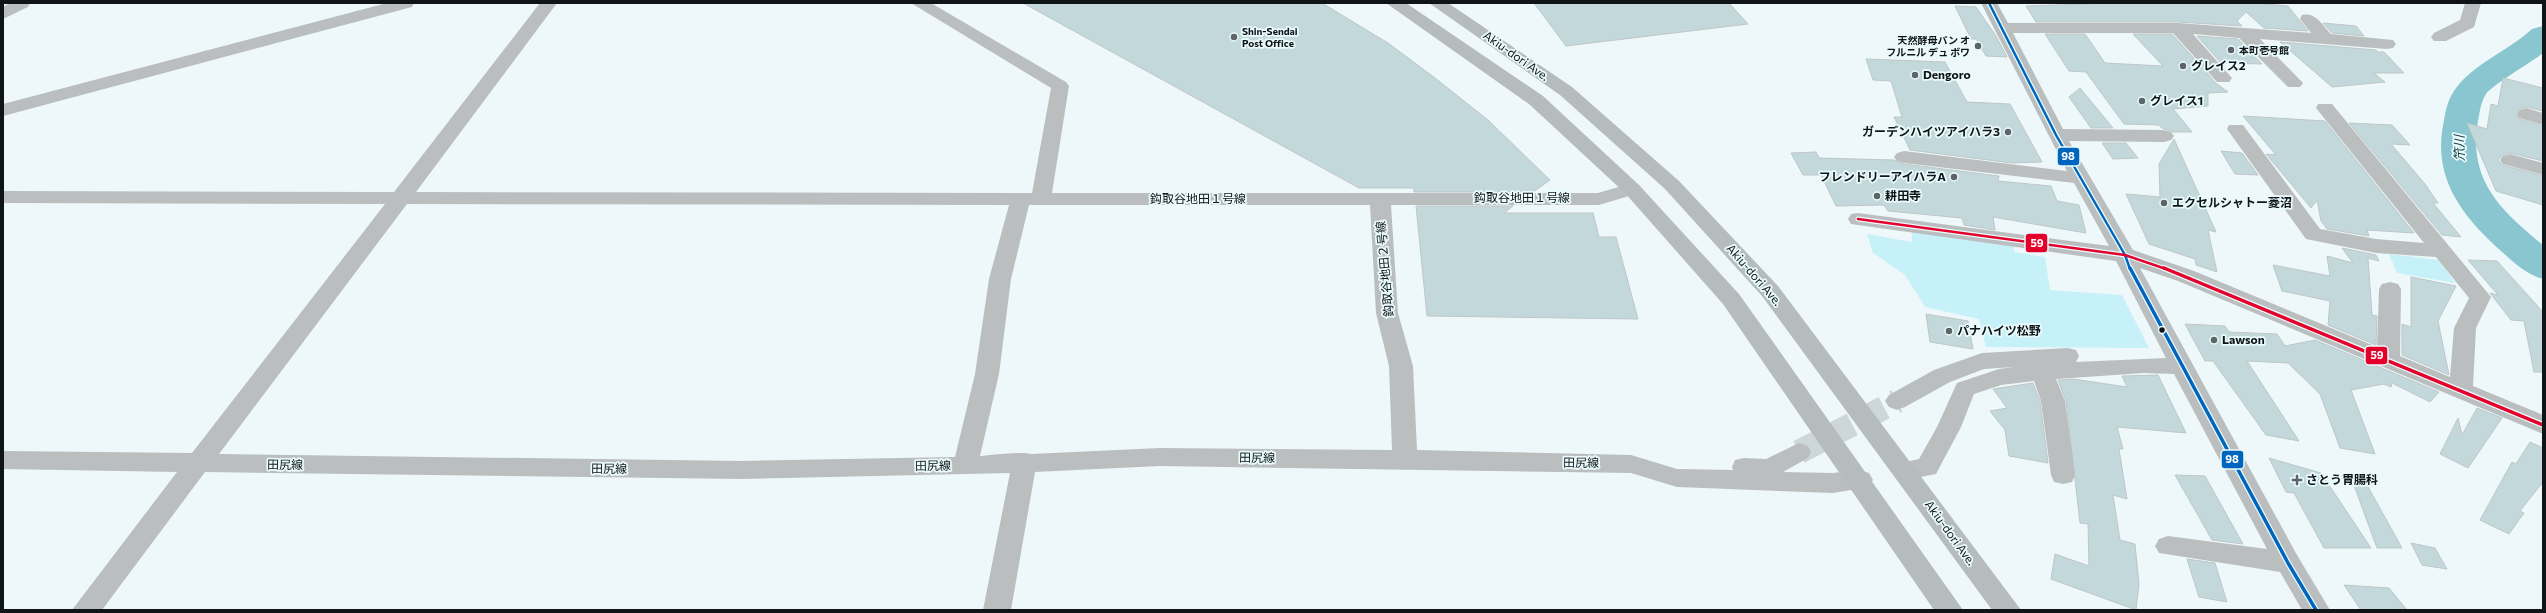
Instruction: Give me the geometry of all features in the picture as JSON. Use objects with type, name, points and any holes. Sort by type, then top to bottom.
[{"type":"highway","name":"Akiu-dori Ave.","points":[[1394,3],[1432,27],[1536,100],[1632,189],[1731,299],[1860,480],[1949,610]]},
{"type":"highway","name":"Akiu-dori Ave.","points":[[1437,3],[1566,91],[1672,185],[1770,291],[2007,610]]},
{"type":"street","points":[[3,14],[18,3]]},
{"type":"street","points":[[3,110],[406,3]]},
{"type":"street","points":[[86,610],[549,3]]},
{"type":"street","points":[[919,3],[1060,86],[1031,200],[1000,279],[987,374],[965,466]]},
{"type":"street","points":[[1989,3],[2003,28],[2056,136],[2125,255],[2132,274],[2288,563],[2316,610]]},
{"type":"street","points":[[2440,37],[2468,23],[2474,3]]},
{"type":"street","points":[[2308,19],[2326,40]]},
{"type":"street","points":[[2003,28],[2178,28],[2387,44]]},
{"type":"street","points":[[2178,28],[2223,78]]},
{"type":"street","points":[[2246,34],[2294,83]]},
{"type":"street","points":[[2325,108],[2480,297],[2465,328],[2461,390]]},
{"type":"street","points":[[2236,129],[2313,234],[2376,246],[2442,251]]},
{"type":"street","points":[[2056,136],[2164,136]]},
{"type":"street","points":[[1904,157],[2079,178]]},
{"type":"street","points":[[2510,160],[2543,169]]},
{"type":"street","name":"鈎取谷地田１号線","points":[[3,197],[1031,200],[1380,198],[1599,199],[1632,189]]},
{"type":"street","name":"鈎取谷地田２号線","points":[[1380,198],[1388,313],[1401,366],[1404,459]]},
{"type":"street","points":[[1858,219],[2125,255],[2186,276],[2543,425]]},
{"type":"street","points":[[2388,360],[2390,289]]},
{"type":"street","points":[[1897,401],[1942,376],[1982,361],[2033,356],[2179,360]]},
{"type":"street","points":[[1905,471],[1927,467],[1949,426],[1965,389],[1999,377],[2042,372],[2144,366],[2179,360]]},
{"type":"street","points":[[2042,372],[2053,401],[2063,475]]},
{"type":"street","points":[[1631,464],[1769,468],[1799,452]]},
{"type":"street","name":"田尻線","points":[[3,460],[742,470],[965,466],[1025,461],[1160,457],[1404,459],[1631,464],[1677,478],[1833,483],[1860,480]]},
{"type":"street","points":[[998,610],[1025,461]]},
{"type":"street","points":[[2168,546],[2288,563]]},
{"type":"shaded area","points":[[1912,231],[2014,246],[2014,252],[2045,257],[2050,290],[2122,295],[2149,348],[1986,347],[1979,319],[1925,307],[1905,275],[1873,253],[1867,234],[1912,242]]},
{"type":"shaded area","points":[[2389,254],[2439,260],[2455,283],[2397,273]]},
{"type":"building","points":[[1023,3],[1322,3],[1388,43],[1435,78],[1488,120],[1550,180],[1533,192],[1414,192],[1414,188],[1359,188]]},
{"type":"building","points":[[1534,3],[1729,3],[1748,24],[1566,46]]},
{"type":"building","points":[[2115,3],[2256,3],[2288,6],[2308,31],[2264,28],[2246,12],[2237,21],[2242,26],[2178,22],[2036,22],[2026,6]]},
{"type":"building","points":[[1955,6],[1976,7],[1996,36],[2007,57],[1986,56],[1976,39],[1971,39]]},
{"type":"building","points":[[2323,23],[2356,26],[2364,36],[2332,33]]},
{"type":"building","points":[[2045,34],[2085,34],[2105,63],[2163,66],[2133,34],[2172,34],[2216,83],[2228,92],[2208,93],[2208,106],[2173,109],[2192,132],[2173,132],[2162,128],[2159,125],[2124,124],[2086,72],[2069,71]]},
{"type":"building","name":"本町壱号館","points":[[2197,36],[2238,39],[2262,64],[2221,63]]},
{"type":"building","points":[[2280,42],[2376,50],[2378,52],[2384,52],[2404,73],[2374,73],[2385,82],[2332,87]]},
{"type":"building","points":[[1866,59],[1945,62],[1967,102],[2010,104],[2042,162],[2012,163],[1910,150],[1894,117],[1902,117],[1891,81],[1873,80]]},
{"type":"building","points":[[2503,78],[2543,88],[2543,111],[2526,107],[2519,109],[2516,113],[2519,119],[2543,126],[2543,161],[2510,153],[2503,155],[2498,160],[2503,165],[2543,176],[2543,205],[2496,191],[2467,123],[2487,129],[2491,104],[2498,106]]},
{"type":"building","points":[[2080,88],[2113,128],[2091,128],[2069,97]]},
{"type":"building","points":[[2243,116],[2325,121],[2414,233],[2367,230],[2369,236],[2327,229],[2321,221],[2317,200],[2311,208],[2266,154],[2276,155]]},
{"type":"building","points":[[2349,123],[2392,125],[2410,145],[2391,144],[2425,184],[2438,203],[2433,203],[2461,237],[2442,235]]},
{"type":"building","points":[[2174,139],[2216,232],[2208,230],[2217,272],[2196,265],[2195,259],[2149,244],[2126,194],[2160,197],[2159,164]]},
{"type":"building","points":[[2102,143],[2126,143],[2138,158],[2113,159]]},
{"type":"building","points":[[2221,151],[2242,153],[2258,175],[2235,174]]},
{"type":"building","points":[[1816,152],[1819,158],[1894,160],[1904,164],[1999,176],[1998,181],[2051,186],[2057,201],[2079,205],[2086,233],[1993,217],[1995,230],[1964,225],[1962,218],[1888,211],[1884,205],[1836,206],[1821,175],[1803,175],[1791,153]]},
{"type":"building","points":[[1416,206],[1513,206],[1504,213],[1593,213],[1599,237],[1616,237],[1638,319],[1427,316]]},
{"type":"building","points":[[2342,248],[2376,255],[2379,261],[2368,258],[2372,315],[2377,316],[2376,345],[2328,325],[2330,301],[2282,291],[2273,265],[2330,276],[2327,256],[2353,263]]},
{"type":"building","points":[[2468,260],[2497,261],[2543,312],[2543,372],[2534,372],[2524,321],[2511,320],[2490,293],[2498,295]]},
{"type":"building","points":[[2411,277],[2456,286],[2438,321],[2449,375],[2402,355],[2402,324],[2411,327]]},
{"type":"building","name":"パナハイツ松野","points":[[1926,314],[1968,321],[1973,349],[1930,342]]},
{"type":"building","points":[[2185,324],[2225,326],[2229,332],[2277,334],[2285,346],[2315,340],[2439,392],[2430,402],[2392,383],[2391,387],[2384,384],[2351,390],[2375,454],[2340,448],[2320,394],[2288,363],[2247,361],[2299,441],[2266,435],[2213,361],[2205,361]]},
{"type":"building","points":[[2158,375],[2186,433],[2117,427],[2123,449],[2119,449],[2127,499],[2113,495],[2120,540],[2135,544],[2139,584],[2136,610],[2051,579],[2055,554],[2089,566],[2088,524],[2080,523],[2066,401],[2058,380],[2073,379],[2127,387],[2122,376]]},
{"type":"building","points":[[2033,383],[2040,401],[2048,463],[2009,456],[2005,430],[1990,411],[2007,408],[1993,389]]},
{"type":"building","points":[[2477,408],[2502,418],[2468,468],[2440,454],[2458,418],[2462,435]]},
{"type":"building","points":[[2530,442],[2543,448],[2543,482],[2520,511],[2524,513],[2509,534],[2480,520],[2512,462],[2516,464]]},
{"type":"building","points":[[2269,458],[2321,473],[2371,548],[2324,548],[2294,493],[2286,492]]},
{"type":"building","points":[[2175,475],[2205,476],[2243,544],[2212,540]]},
{"type":"building","points":[[2362,476],[2402,548],[2377,548],[2352,480]]},
{"type":"building","points":[[2411,543],[2435,548],[2447,569],[2422,565]]},
{"type":"building","points":[[2187,559],[2215,563],[2227,602],[2199,597]]},
{"type":"building","points":[[2344,585],[2389,588],[2407,610],[2361,610]]},
{"type":"waterway","name":"笊川","points":[[2543,36],[2521,55],[2482,80],[2474,87],[2469,94],[2464,107],[2457,144],[2459,166],[2467,186],[2478,204],[2492,221],[2543,266]]},
{"type":"tunnel","points":[[1799,452],[1897,401]]},
{"type":"transit line","name":"98","points":[[1989,3],[2056,135],[2125,255],[2132,274],[2288,563],[2316,610]]},
{"type":"transit line","name":"59","points":[[1858,219],[2125,255],[2186,276],[2543,425]]},
{"type":"place","name":"Shin-Sendai Post Office","points":[[1234,37]]},
{"type":"place","name":"天然酵母パン オ フルニル デュ ボワ","points":[[1978,46]]},
{"type":"place","name":"本町壱号館","points":[[2231,50]]},
{"type":"place","name":"グレイス2","points":[[2183,66]]},
{"type":"place","name":"Dengoro","points":[[1915,75]]},
{"type":"place","name":"グレイス1","points":[[2142,101]]},
{"type":"place","name":"ガーデンハイツアイハラ3","points":[[2008,132]]},
{"type":"place","name":"フレンドリーアイハラA","points":[[1954,177]]},
{"type":"place","name":"耕田寺","points":[[1877,196]]},
{"type":"place","name":"エクセルシャトー菱沼","points":[[2164,203]]},
{"type":"place","name":"パナハイツ松野","points":[[1949,331]]},
{"type":"place","name":"Lawson","points":[[2214,340]]},
{"type":"place","name":"さとう胃腸科","points":[[2297,480]]}]
